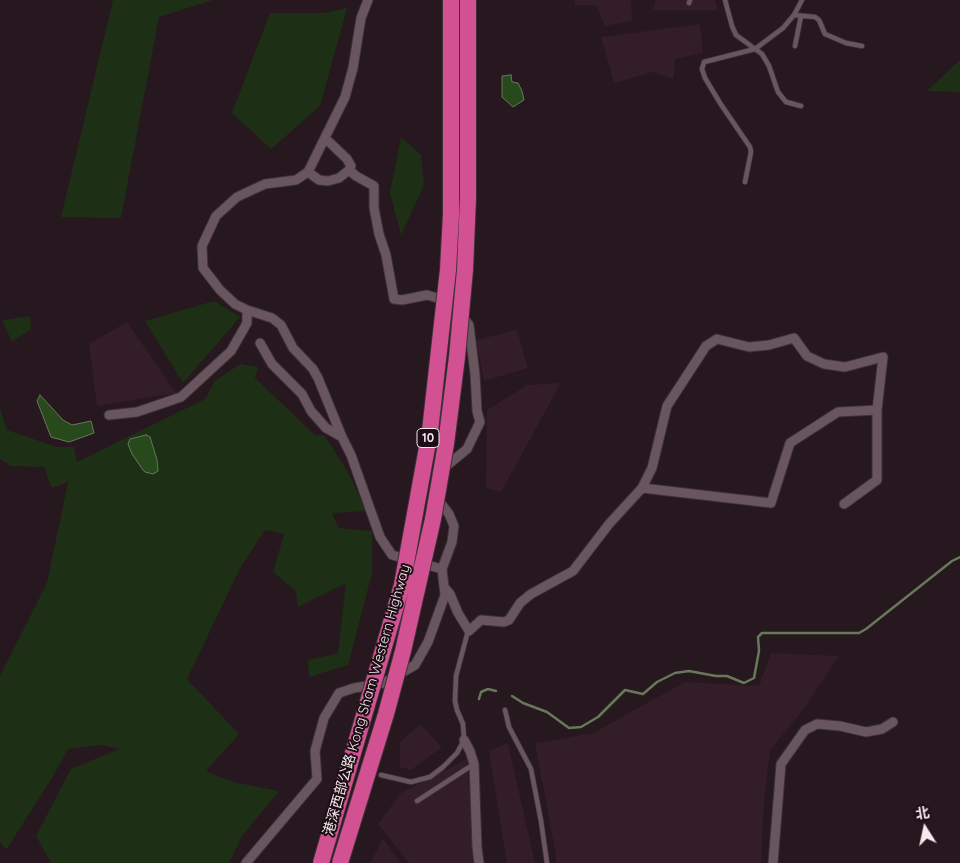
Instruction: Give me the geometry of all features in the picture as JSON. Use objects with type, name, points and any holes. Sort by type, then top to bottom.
[{"type":"highway","name":"港深西部公路 Kong Sham Western Highway","points":[[321,863],[402,584],[430,431],[448,270],[451,214],[451,0]]},
{"type":"highway","name":"港深西部公路 Kong Sham Western Highway","points":[[340,863],[404,651],[429,538],[446,444],[457,357],[465,261],[468,178],[468,0]]},
{"type":"street","points":[[368,0],[361,18],[353,68],[345,98],[308,172],[296,180],[265,184],[237,197],[216,216],[202,246],[203,268],[220,290],[235,304],[272,318],[281,325],[293,348],[313,369],[351,455],[380,537],[392,555],[442,569]]},
{"type":"street","points":[[308,172],[319,180],[328,181],[339,178],[349,170],[351,166],[347,159],[326,139]]},
{"type":"street","points":[[246,863],[317,779],[315,751],[324,718],[339,693],[354,688],[384,683],[415,664],[428,642],[445,595],[442,569],[452,542],[454,526],[434,494],[433,484],[444,467],[468,449],[480,422],[477,411],[469,326],[456,308],[440,299],[427,295],[402,300],[394,299],[386,255],[377,225],[374,208],[374,186],[349,170]]},
{"type":"street","points":[[109,415],[137,412],[181,397],[231,351],[247,323],[247,310]]},
{"type":"street","points":[[444,586],[450,594],[468,631],[481,620],[504,622],[509,620],[520,602],[573,571],[609,524],[642,488],[652,468],[667,406],[706,346],[717,339],[748,346],[769,345],[794,338],[807,356],[824,364],[845,367],[884,357],[877,410],[877,480],[844,504]]},
{"type":"street","points":[[260,344],[272,364],[302,394],[311,411],[326,428],[342,437]]},
{"type":"street","points":[[642,488],[771,503],[790,443],[838,412],[877,410]]},
{"type":"street","points":[[773,863],[781,764],[805,730],[817,724],[840,726],[866,732],[882,729],[893,722]]},
{"type":"street","points":[[464,740],[474,764],[477,847],[480,863]]},
{"type":"lane","points":[[725,0],[736,35],[762,54],[769,66],[778,92],[786,102],[800,106]]},
{"type":"lane","points":[[745,182],[751,152],[750,147],[720,103],[702,69],[704,62],[755,49],[783,28],[794,15],[802,0]]},
{"type":"lane","points":[[794,15],[815,18],[819,20],[825,34],[846,43],[862,46]]},
{"type":"lane","points":[[795,46],[801,16]]},
{"type":"lane","points":[[381,775],[411,782],[430,777],[457,753],[464,740],[463,724],[457,710],[456,676],[468,631]]},
{"type":"lane","points":[[505,710],[509,727],[531,770],[547,863]]},
{"type":"lane","points":[[417,801],[474,764]]},
{"type":"shaded area","points":[[113,0],[213,0],[159,17],[121,218],[61,217]]},
{"type":"shaded area","points":[[575,0],[631,0],[632,21],[605,26],[596,5],[575,5]]},
{"type":"shaded area","points":[[656,0],[715,0],[718,10],[653,10]]},
{"type":"shaded area","points":[[347,8],[320,106],[271,149],[232,113],[270,13],[323,13]]},
{"type":"shaded area","points":[[700,24],[703,53],[675,59],[674,79],[653,72],[614,83],[601,37]]},
{"type":"shaded area","points":[[960,60],[960,92],[927,91]]},
{"type":"shaded area","points":[[511,75],[512,82],[518,83],[524,100],[513,107],[502,97],[502,76]]},
{"type":"shaded area","points":[[401,137],[421,155],[424,185],[401,235],[390,193]]},
{"type":"shaded area","points":[[214,301],[240,317],[183,383],[145,321]]},
{"type":"shaded area","points":[[30,316],[31,329],[12,342],[2,320]]},
{"type":"shaded area","points":[[127,322],[176,393],[97,406],[89,344]]},
{"type":"shaded area","points":[[517,330],[528,368],[484,381],[476,340]]},
{"type":"shaded area","points":[[240,364],[258,367],[255,378],[315,435],[324,435],[348,472],[366,511],[332,513],[339,528],[372,531],[372,573],[348,665],[309,677],[308,660],[338,653],[346,583],[298,607],[296,591],[273,572],[284,534],[265,530],[240,568],[187,679],[239,734],[206,771],[233,782],[279,791],[242,836],[229,863],[51,863],[36,836],[71,769],[119,749],[101,745],[68,749],[52,778],[6,850],[0,842],[0,676],[47,583],[68,482],[52,488],[44,467],[11,466],[0,459],[0,408],[7,430],[57,447],[74,447],[77,462],[205,399],[215,381]]},
{"type":"shaded area","points":[[561,383],[501,492],[486,488],[487,410],[527,385]]},
{"type":"shaded area","points":[[40,395],[63,420],[72,425],[91,421],[94,433],[69,442],[51,437],[37,401]]},
{"type":"shaded area","points":[[146,435],[150,437],[157,460],[158,471],[153,474],[143,470],[132,454],[128,444],[130,439]]},
{"type":"shaded area","points":[[771,653],[839,656],[803,710],[770,750],[764,801],[761,863],[556,863],[535,743],[593,733],[685,682],[759,686]]},
{"type":"shaded area","points":[[420,724],[442,747],[411,770],[400,767],[400,742]]},
{"type":"shaded area","points":[[508,743],[535,863],[507,863],[489,751]]},
{"type":"shaded area","points":[[467,759],[474,863],[409,863],[378,824],[401,793]]},
{"type":"shaded area","points":[[383,839],[401,863],[370,863]]},
{"type":"waterway","points":[[512,696],[523,703],[547,712],[569,728],[581,727],[598,717],[625,690],[643,694],[657,682],[675,673],[689,671],[727,676],[744,683],[754,678],[759,651],[758,637],[762,633],[859,633],[952,561],[960,557]]},
{"type":"waterway","points":[[479,699],[481,692],[488,689],[496,691]]}]
